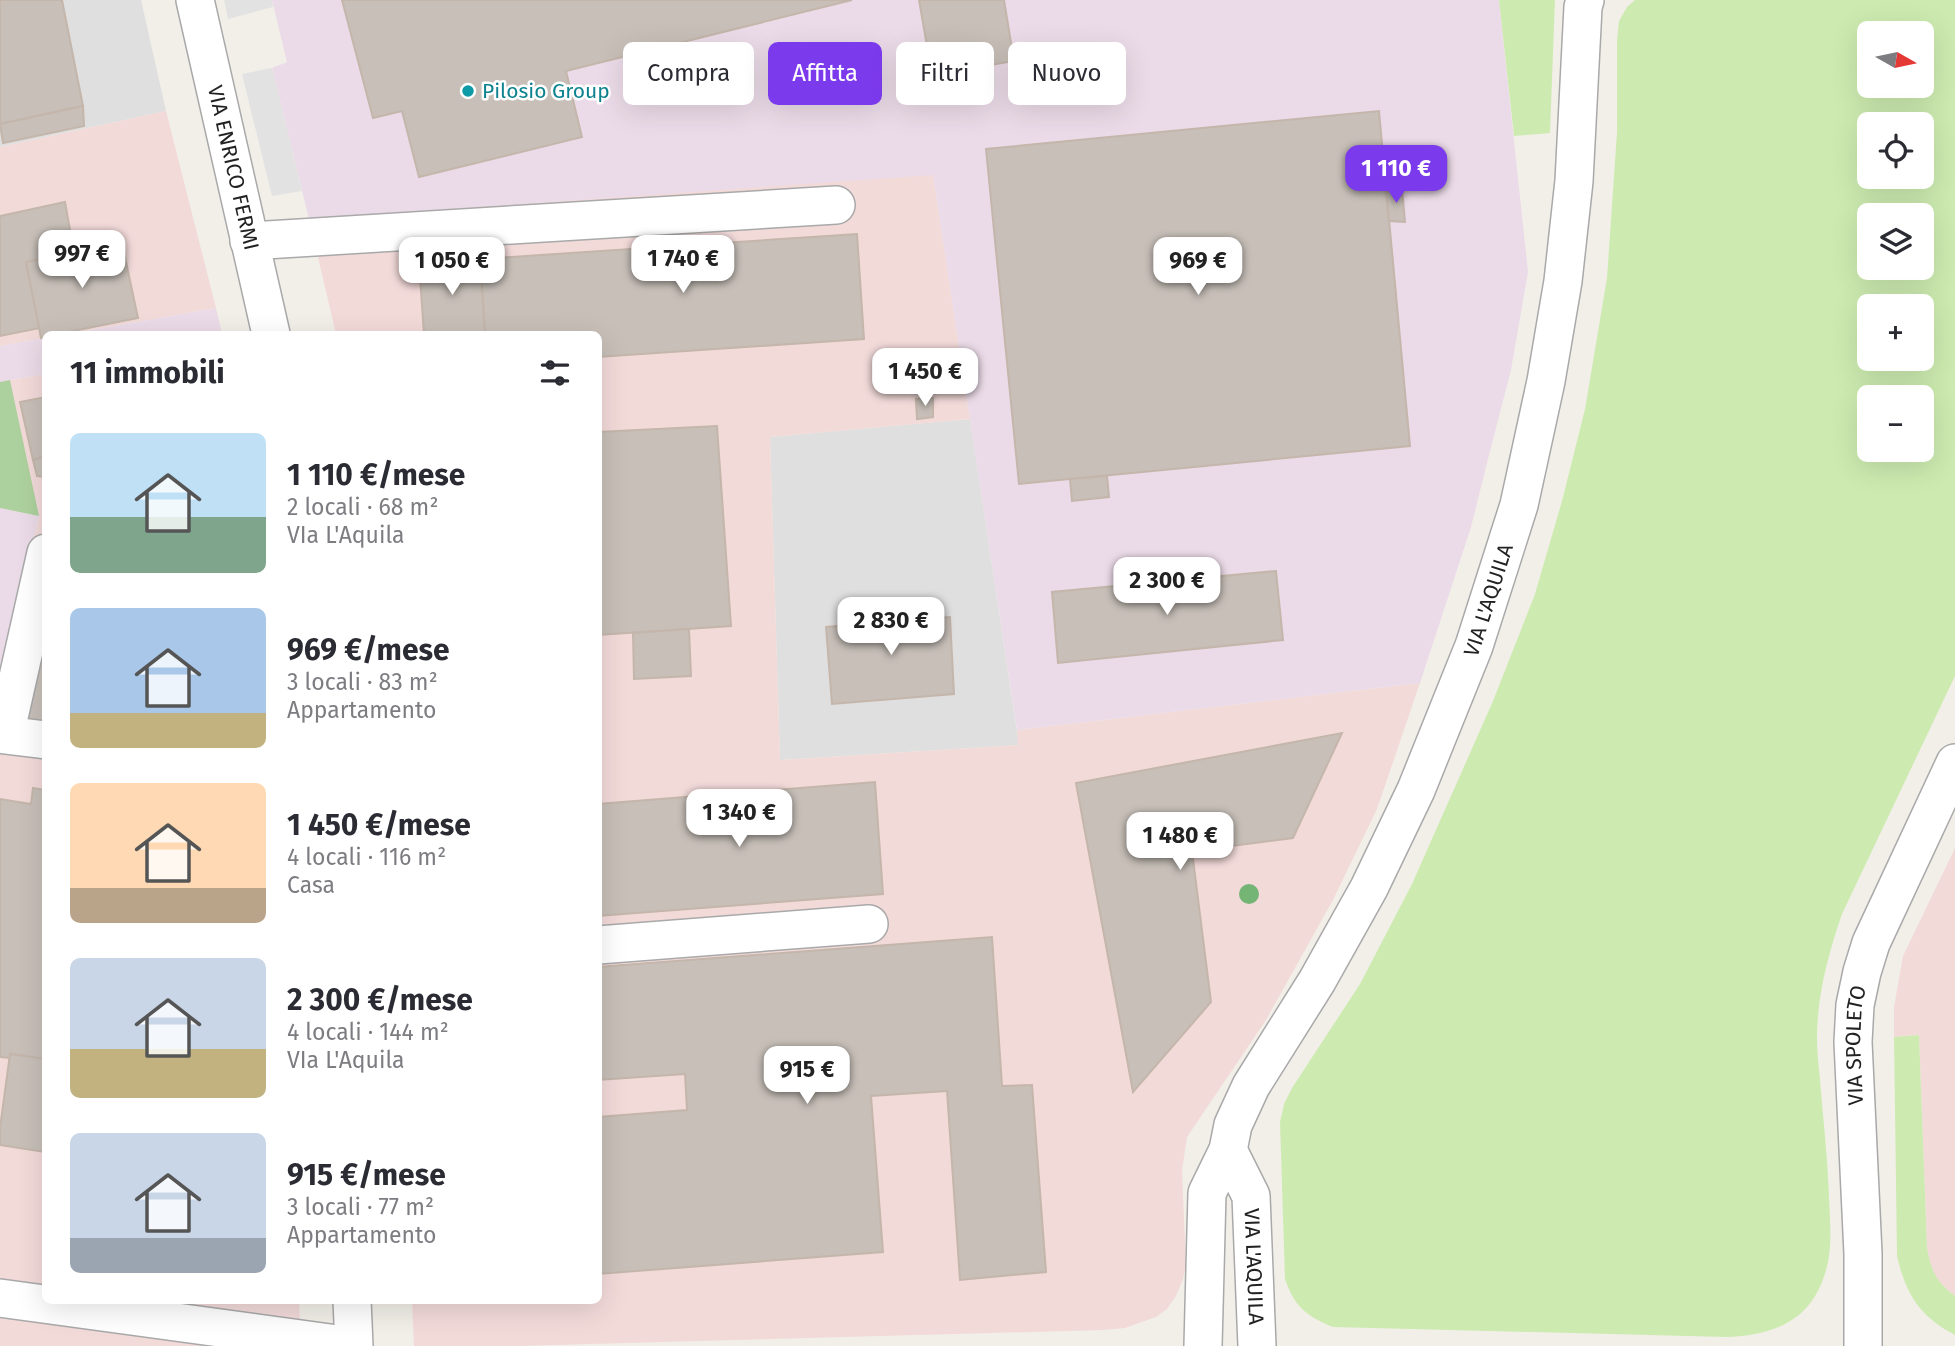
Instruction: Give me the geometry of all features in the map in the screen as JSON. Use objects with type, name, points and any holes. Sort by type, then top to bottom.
[{"type":"street","name":"VIA ENRICO FERMI","points":[[194,0],[270,331]]},
{"type":"street","name":"VIA L'AQUILA","points":[[1203,1346],[1207,1193],[1228,1150],[1233,1125],[1251,1086],[1317,981],[1363,900],[1416,790],[1474,646],[1519,505],[1546,381],[1563,281],[1574,181],[1585,0]]},
{"type":"street","points":[[249,241],[836,205]]},
{"type":"street","points":[[42,571],[5,735],[42,740]]},
{"type":"street","name":"VIA SPOLETO","points":[[1863,1346],[1863,1254],[1853,1042],[1855,1005],[1871,943],[1955,763]]},
{"type":"street","points":[[602,946],[869,924]]},
{"type":"street","name":"VIA L'AQUILA","points":[[1228,1150],[1251,1196],[1257,1346]]},
{"type":"street","points":[[0,1298],[42,1304]]},
{"type":"street","points":[[44,1304],[353,1346],[352,1304]]},
{"type":"shaded area","points":[[0,0],[141,0],[166,111],[0,147]]},
{"type":"shaded area","points":[[224,0],[272,0],[273,7],[228,19]]},
{"type":"shaded area","points":[[272,0],[1499,0],[1528,272],[1511,370],[1471,527],[1420,683],[1017,730],[933,175],[309,219],[272,68],[287,62]]},
{"type":"shaded area","points":[[272,68],[302,191],[272,196],[242,74]]},
{"type":"shaded area","points":[[166,111],[216,308],[86,331],[42,331],[42,339],[0,346],[0,147]]},
{"type":"shaded area","points":[[933,174],[970,419],[770,437],[780,760],[1018,745],[1017,730],[1420,683],[1377,809],[1333,900],[1266,1020],[1187,1137],[1182,1171],[1186,1264],[1176,1296],[1167,1309],[1156,1317],[1125,1328],[1103,1330],[517,1346],[414,1346],[412,1304],[602,1304],[602,331],[335,331],[309,219]]},
{"type":"shaded area","points":[[216,308],[221,331],[86,331]]},
{"type":"shaded area","points":[[42,339],[42,375],[0,382],[0,346]]},
{"type":"shaded area","points":[[42,375],[42,1304],[299,1304],[301,1346],[0,1346],[0,683],[39,516],[0,508],[0,382]]},
{"type":"shaded area","points":[[970,419],[1019,745],[780,760],[770,437]]},
{"type":"shaded area","points":[[0,508],[39,516],[0,683]]},
{"type":"shaded area","points":[[1955,848],[1955,1296],[1944,1288],[1931,1270],[1927,1248],[1919,1035],[1894,1037],[1894,1007],[1903,956]]},
{"type":"green space","points":[[1499,0],[1555,0],[1550,133],[1514,136]]},
{"type":"green space","points":[[1635,0],[1955,0],[1955,676],[1842,914],[1824,975],[1817,1039],[1828,1185],[1828,1262],[1814,1297],[1804,1310],[1778,1327],[1745,1336],[1333,1327],[1315,1319],[1302,1309],[1292,1296],[1285,1279],[1280,1122],[1284,1104],[1292,1088],[1360,984],[1412,884],[1493,701],[1535,594],[1585,409],[1607,278],[1617,132],[1619,21],[1627,7]]},
{"type":"green space","points":[[10,380],[39,516],[0,508],[0,382]]},
{"type":"green space","points":[[1919,1035],[1927,1248],[1935,1275],[1955,1296],[1955,1335],[1932,1320],[1916,1303],[1905,1282],[1897,1256],[1894,1037]]},
{"type":"building","points":[[0,0],[62,0],[83,106],[0,124]]},
{"type":"building","name":"Pilosio Group","points":[[342,0],[852,0],[683,42],[623,42],[623,57],[566,71],[582,137],[419,177],[402,111],[373,118]]},
{"type":"building","points":[[919,0],[1004,0],[1011,42],[1008,42],[1008,62],[994,64],[994,42],[926,42]]},
{"type":"building","points":[[83,106],[84,126],[3,143],[0,124]]},
{"type":"building","points":[[1379,111],[1410,446],[1019,484],[986,149]]},
{"type":"building","points":[[1386,189],[1402,189],[1405,222],[1389,221]]},
{"type":"building","points":[[65,202],[74,253],[26,262],[40,328],[0,336],[0,216]]},
{"type":"building","points":[[857,234],[864,339],[602,357],[602,331],[485,331],[480,259]]},
{"type":"building","points":[[122,243],[138,318],[73,331],[42,331],[41,338],[26,262]]},
{"type":"building","points":[[480,259],[485,331],[424,331],[419,262]]},
{"type":"building","points":[[42,398],[42,457],[33,460],[20,402]]},
{"type":"building","points":[[933,398],[933,417],[917,419],[916,399]]},
{"type":"building","points":[[717,426],[731,626],[602,635],[602,432]]},
{"type":"building","points":[[42,457],[42,477],[37,476],[33,460]]},
{"type":"building","points":[[1107,476],[1109,497],[1072,501],[1070,479]]},
{"type":"building","points":[[1276,571],[1283,640],[1058,663],[1052,592]]},
{"type":"building","points":[[916,603],[918,619],[950,617],[954,694],[832,704],[826,627],[872,623],[871,606]]},
{"type":"building","points":[[42,615],[42,729],[21,726]]},
{"type":"building","points":[[689,629],[691,676],[634,679],[633,633]]},
{"type":"building","points":[[1342,733],[1293,838],[1192,851],[1211,1002],[1133,1092],[1076,783]]},
{"type":"building","points":[[875,782],[883,894],[602,916],[602,804]]},
{"type":"building","points":[[33,788],[42,789],[42,1058],[10,1054],[10,1058],[0,1057],[0,799],[31,804]]},
{"type":"building","points":[[992,937],[1002,1086],[1032,1085],[1046,1272],[960,1280],[947,1091],[871,1096],[883,1252],[602,1274],[602,1117],[687,1110],[685,1074],[602,1080],[602,967]]},
{"type":"building","points":[[10,1054],[42,1058],[42,1152],[0,1145]]},
{"type":"place","name":"Pilosio Group","points":[[468,91]]}]
